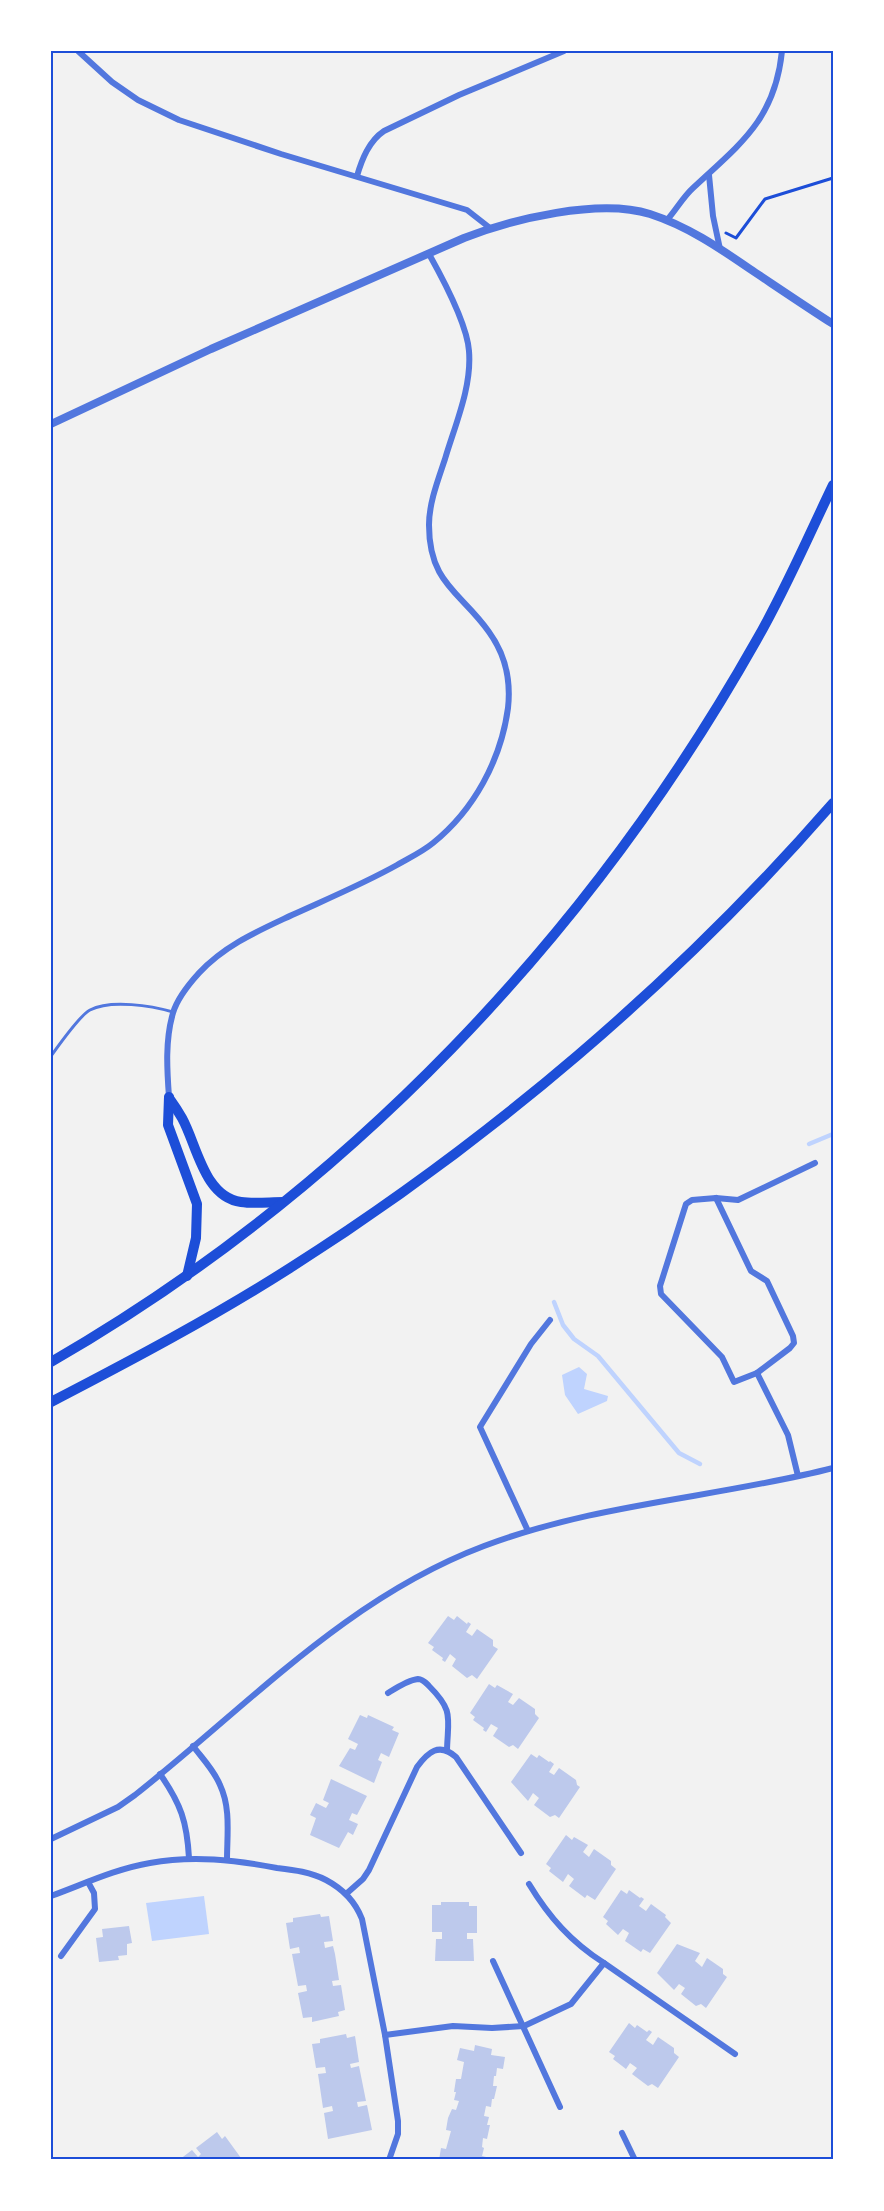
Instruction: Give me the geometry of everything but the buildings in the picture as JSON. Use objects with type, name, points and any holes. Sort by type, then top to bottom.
[{"type":"highway","points":[[51,1362],[115,1324],[187,1276],[284,1202],[420,1082],[518,978],[632,836],[686,756],[758,639],[833,484]]},
{"type":"highway","points":[[51,1402],[132,1360],[281,1273],[409,1187],[482,1134],[604,1031],[686,956],[762,880],[833,803]]},
{"type":"highway","points":[[169,1097],[182,1119],[208,1178],[216,1188],[225,1196],[240,1202],[284,1202]]},
{"type":"highway","points":[[169,1097],[168,1125],[197,1203],[195,1238],[187,1276]]},
{"type":"street","points":[[78,51],[112,82],[138,100],[179,120],[281,154],[467,210],[490,228]]},
{"type":"street","points":[[357,176],[365,153],[376,136],[384,130],[459,95],[564,51]]},
{"type":"street","points":[[667,220],[692,188],[709,175],[763,115],[776,84],[782,51]]},
{"type":"street","points":[[709,175],[713,216],[720,249]]},
{"type":"street","points":[[51,424],[211,349],[490,228],[579,210],[610,208],[649,213],[684,227],[833,324]]},
{"type":"street","points":[[169,1097],[166,1063],[173,1012],[196,976],[212,959],[235,942],[378,875],[434,843],[467,808],[482,786],[495,760],[502,738],[508,707],[508,688],[503,659],[489,632],[451,591],[444,580],[433,555],[430,539],[430,508],[467,384],[469,353],[467,336],[462,323],[429,254]]},
{"type":"street","points":[[716,1198],[751,1271],[767,1281],[793,1336],[794,1343],[757,1373],[734,1382],[722,1357],[661,1294],[660,1286],[686,1204],[692,1200],[716,1198],[738,1200],[815,1163]]},
{"type":"street","points":[[528,1531],[480,1427],[531,1344],[550,1320]]},
{"type":"street","points":[[757,1373],[788,1435],[798,1476]]},
{"type":"street","points":[[51,1839],[118,1807],[324,1636],[367,1606],[407,1582],[464,1554],[528,1531],[612,1509],[833,1468]]},
{"type":"street","points":[[388,1693],[416,1679],[426,1683],[443,1700],[448,1709],[447,1750]]},
{"type":"street","points":[[193,1746],[214,1774],[225,1796],[227,1860]]},
{"type":"street","points":[[346,1894],[363,1879],[369,1870],[417,1767],[432,1751],[447,1750],[456,1757],[521,1853]]},
{"type":"street","points":[[160,1774],[174,1794],[185,1818],[189,1858]]},
{"type":"street","points":[[51,1896],[113,1871],[189,1858],[227,1860],[316,1876],[346,1894],[355,1904],[362,1919],[386,2035],[398,2121],[398,2134],[389,2160]]},
{"type":"street","points":[[61,1956],[95,1909],[94,1893],[88,1882]]},
{"type":"street","points":[[529,1884],[550,1916],[568,1936],[735,2054]]},
{"type":"street","points":[[493,1960],[560,2107]]},
{"type":"street","points":[[386,2035],[453,2026],[492,2028],[524,2026],[571,2004],[604,1963]]},
{"type":"street","points":[[622,2133],[635,2160]]},
{"type":"lane","points":[[51,1056],[89,1010],[104,1006],[139,1005],[173,1012]]},
{"type":"path","points":[[716,229],[736,238],[765,199],[833,178]]},
{"type":"water","points":[[579,1367],[587,1374],[584,1389],[608,1396],[607,1401],[578,1414],[565,1395],[562,1375]]},
{"type":"water","points":[[204,1896],[209,1934],[152,1941],[146,1903]]},
{"type":"waterway","points":[[809,1144],[833,1134]]},
{"type":"waterway","points":[[554,1302],[563,1325],[574,1339],[598,1356],[679,1453],[700,1464]]}]
